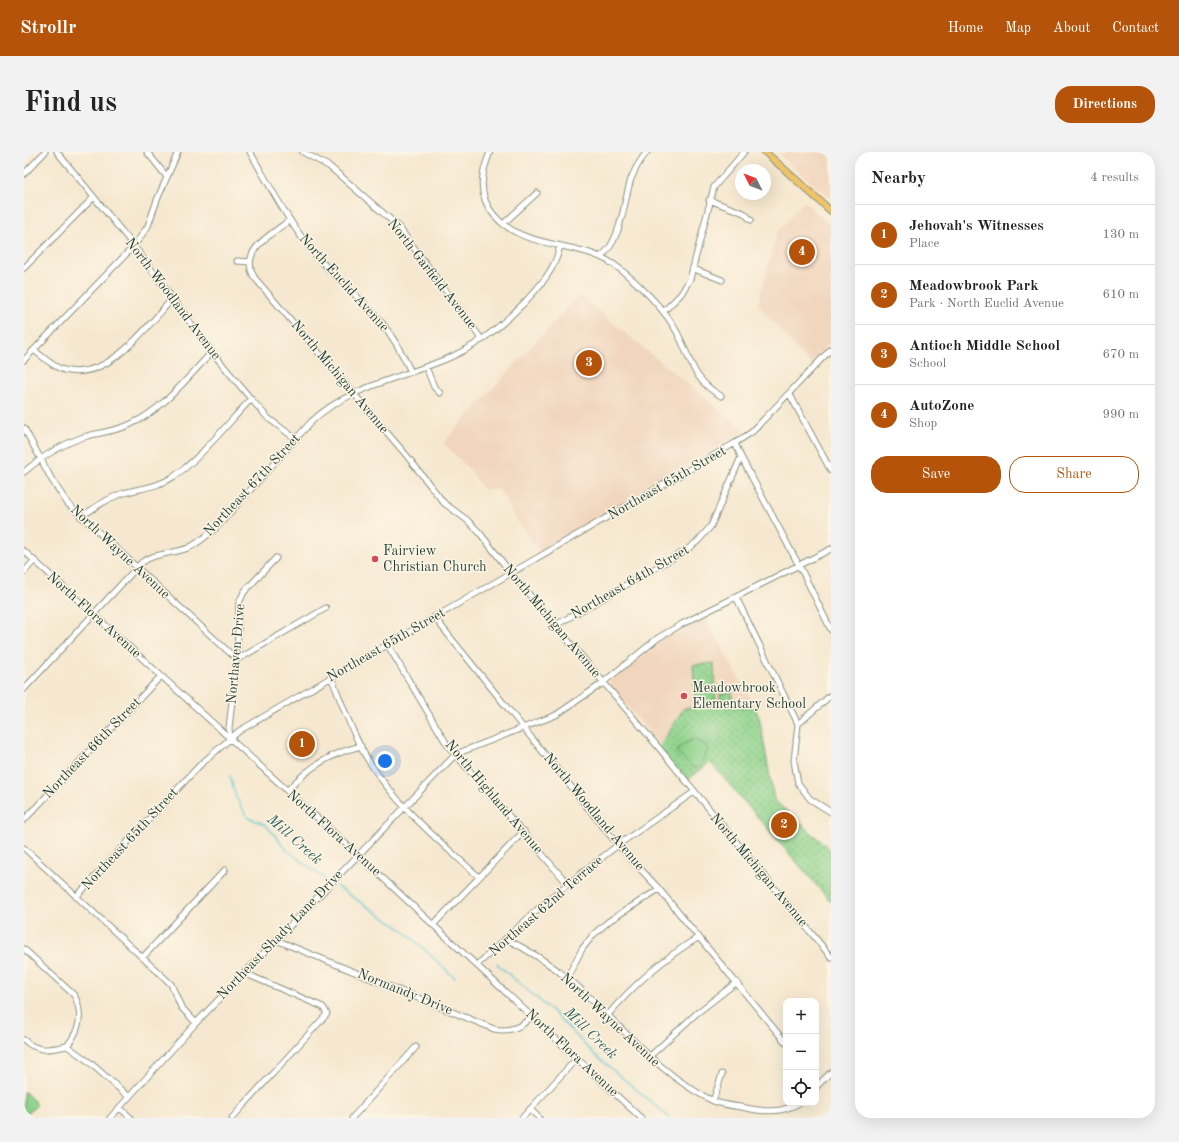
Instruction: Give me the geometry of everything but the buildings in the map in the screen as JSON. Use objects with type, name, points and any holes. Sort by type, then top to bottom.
[{"type":"main road","points":[[765,152],[831,211]]},
{"type":"street","points":[[24,174],[45,152]]},
{"type":"street","name":"North Woodland Avenue","points":[[57,152],[134,246],[212,352],[251,399],[268,418],[296,439]]},
{"type":"street","points":[[147,152],[167,176]]},
{"type":"street","points":[[24,360],[134,246],[148,226],[178,152]]},
{"type":"street","name":"North Euclid Avenue","points":[[250,152],[290,220],[314,253],[382,323],[400,348],[411,372]]},
{"type":"street","name":"North Garfield Avenue","points":[[303,152],[330,166],[398,226],[482,340]]},
{"type":"street","points":[[490,152],[482,176],[483,194],[489,207],[503,224],[515,232],[531,239],[588,251],[600,256],[624,272],[663,312],[676,329],[691,367],[705,384],[721,396]]},
{"type":"street","points":[[600,256],[604,254],[616,234],[632,177],[647,152]]},
{"type":"street","points":[[663,312],[681,294],[694,269],[709,200],[719,179],[744,152]]},
{"type":"street","points":[[503,224],[537,193]]},
{"type":"street","points":[[24,268],[94,197]]},
{"type":"street","points":[[709,200],[744,213],[751,220]]},
{"type":"street","points":[[237,261],[250,262],[252,254],[260,243],[290,220]]},
{"type":"street","name":"Northeast 67th Street","points":[[24,689],[148,558],[188,548],[207,535],[228,515],[323,411],[344,398],[453,356],[482,340],[506,321],[549,275],[556,262],[560,246]]},
{"type":"street","name":"North Michigan Avenue","points":[[250,262],[254,277],[411,460],[444,503],[474,526],[511,573],[556,625],[831,957]]},
{"type":"street","points":[[694,269],[722,280]]},
{"type":"street","points":[[34,350],[50,363],[63,370],[75,371],[94,369],[114,359],[173,298]]},
{"type":"street","points":[[24,472],[40,459],[65,444],[123,427],[144,417],[170,396],[212,352]]},
{"type":"street","points":[[830,352],[752,432],[735,443],[831,630]]},
{"type":"street","points":[[426,367],[434,387],[440,393]]},
{"type":"street","points":[[790,393],[831,471]]},
{"type":"street","points":[[81,517],[115,497],[151,487],[173,477],[193,460],[251,399]]},
{"type":"street","name":"North Wayne Avenue","points":[[24,428],[62,497],[81,517],[230,654],[238,657]]},
{"type":"street","name":"Northeast 65th Street","points":[[76,896],[200,765],[239,731],[735,443]]},
{"type":"street","name":"Northeast 64th Street","points":[[556,625],[685,551],[698,541],[711,526],[741,457]]},
{"type":"street","name":"Northeast Shady Lane Drive","points":[[110,1118],[196,1023],[357,854],[374,840],[405,809],[456,754],[556,715],[603,682],[658,638],[682,624],[831,549]]},
{"type":"street","name":"North Flora Avenue","points":[[24,551],[357,854],[640,1118]]},
{"type":"street","name":"Northaven Drive","points":[[230,739],[229,728],[238,657],[240,600],[244,592],[276,558]]},
{"type":"street","points":[[24,572],[34,561]]},
{"type":"street","points":[[736,598],[798,724],[794,761],[798,783],[810,799],[831,812]]},
{"type":"street","points":[[238,657],[242,657],[326,608]]},
{"type":"street","name":"North Woodland Avenue","points":[[434,617],[525,727],[618,845],[660,888],[783,1039]]},
{"type":"street","name":"North Highland Avenue","points":[[387,644],[448,746],[524,831],[568,884]]},
{"type":"street","name":"Northeast 66th Street","points":[[24,820],[161,676]]},
{"type":"street","points":[[331,677],[360,746],[371,764],[405,809],[479,877]]},
{"type":"street","points":[[798,724],[831,695]]},
{"type":"street","points":[[287,791],[298,778],[318,763],[341,752],[360,746]]},
{"type":"street","name":"Northeast 62nd Terrace","points":[[477,965],[568,884],[618,845],[694,792]]},
{"type":"street","points":[[433,925],[524,831]]},
{"type":"street","points":[[24,848],[171,984],[181,1007],[196,1023]]},
{"type":"street","points":[[143,957],[225,870]]},
{"type":"street","points":[[567,978],[582,949],[598,930],[660,888]]},
{"type":"street","points":[[607,1016],[628,992],[653,969],[699,937]]},
{"type":"street","name":"North Wayne Avenue","points":[[506,939],[527,949],[567,978],[649,1057],[677,1079],[713,1101],[746,1108],[772,1111],[786,1109],[792,1106]]},
{"type":"street","name":"Normandy Drive","points":[[276,940],[494,1028],[505,1030],[516,1028],[524,1024],[532,1016]]},
{"type":"street","points":[[24,949],[74,995],[80,1010],[80,1023],[75,1036],[67,1046],[46,1050],[34,1047],[24,1040]]},
{"type":"street","points":[[232,1118],[327,1014],[323,1007],[244,973]]},
{"type":"street","points":[[649,1057],[697,1013],[737,982]]},
{"type":"street","points":[[67,1046],[88,1061],[129,1097]]},
{"type":"street","points":[[352,1118],[416,1047]]},
{"type":"street","points":[[522,1118],[577,1058]]},
{"type":"street","points":[[819,1082],[831,1072]]},
{"type":"street","points":[[713,1101],[722,1074]]},
{"type":"street","points":[[120,1108],[131,1118]]},
{"type":"street","points":[[530,1109],[539,1118]]},
{"type":"shaded area","points":[[784,152],[831,152],[831,199],[780,156]]},
{"type":"shaded area","points":[[804,201],[831,226],[831,341],[810,364],[758,304],[777,233]]},
{"type":"shaded area","points":[[579,295],[745,431],[540,552],[513,514],[499,489],[483,490],[472,472],[443,443]]},
{"type":"shaded area","name":"Meadowbrook Elementary School","points":[[704,615],[755,707],[760,720],[688,779],[610,685],[610,680],[663,638]]},
{"type":"green space","points":[[714,663],[716,707],[720,707],[720,694],[732,692],[732,704],[728,707],[755,707],[760,720],[774,800],[831,850],[831,902],[710,762],[684,783],[659,748],[684,708],[696,708],[693,665]]},
{"type":"green space","points":[[694,739],[704,744],[709,750],[697,768],[692,767],[677,752],[681,746]]},
{"type":"green space","points":[[24,1091],[36,1103],[36,1106],[24,1116]]},
{"type":"waterway","name":"Mill Creek","points":[[230,776],[236,797],[247,817],[266,825],[288,851],[325,879]]},
{"type":"waterway","name":"Mill Creek","points":[[336,886],[403,930],[455,978]]},
{"type":"waterway","name":"Mill Creek","points":[[497,964],[553,1012],[594,1054],[670,1118]]},
{"type":"place","name":"AutoZone","points":[[802,252]]},
{"type":"place","name":"Antioch Middle School","points":[[589,363]]},
{"type":"place","name":"Fairview Christian Church","points":[[375,559]]},
{"type":"place","name":"Meadowbrook Elementary School","points":[[684,696]]},
{"type":"place","name":"Jehovah's Witnesses","points":[[302,744]]},
{"type":"place","name":"Meadowbrook Park","points":[[784,825]]}]
